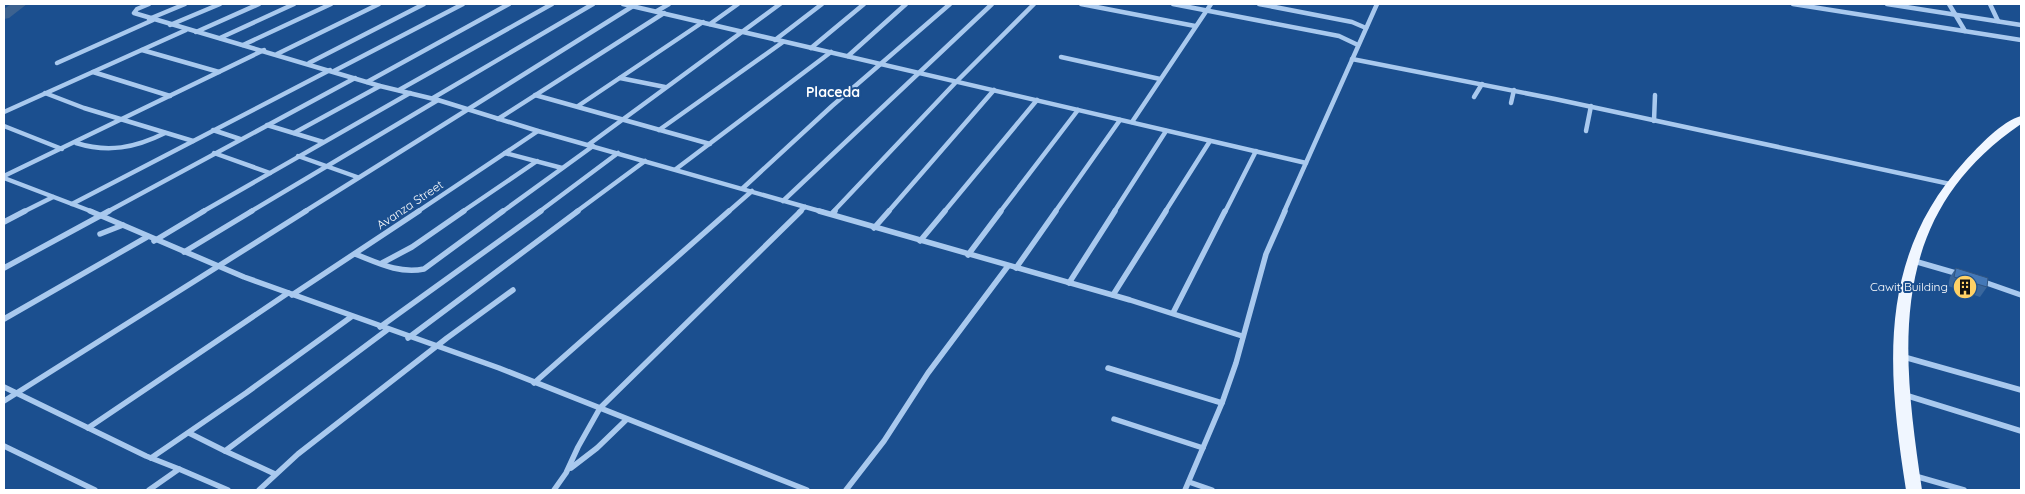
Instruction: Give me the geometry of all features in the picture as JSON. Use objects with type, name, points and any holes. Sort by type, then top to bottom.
[{"type":"main road","points":[[1914,490],[1900,356],[1901,306],[1911,260],[1931,213],[1950,184],[1986,145],[2021,118]]},
{"type":"street","points":[[150,4],[137,9],[134,13],[170,26],[264,50],[380,86],[436,99],[538,131],[743,188],[805,208],[832,214],[874,228],[1173,313],[1242,336]]},
{"type":"street","points":[[58,63],[185,4]]},
{"type":"street","points":[[170,26],[220,4]]},
{"type":"street","points":[[196,32],[259,4]]},
{"type":"street","points":[[219,39],[294,4]]},
{"type":"street","points":[[244,45],[331,4]]},
{"type":"street","points":[[277,54],[380,4]]},
{"type":"street","points":[[309,63],[424,4]]},
{"type":"street","points":[[72,204],[213,130],[463,4]]},
{"type":"street","points":[[367,82],[509,4]]},
{"type":"street","points":[[398,90],[552,4]]},
{"type":"street","points":[[184,252],[593,4]]},
{"type":"street","points":[[623,4],[1306,164]]},
{"type":"street","points":[[657,11],[669,4]]},
{"type":"street","points":[[710,24],[738,4]]},
{"type":"street","points":[[355,254],[410,272],[424,269],[562,168],[622,119],[780,4]]},
{"type":"street","points":[[775,40],[822,4]]},
{"type":"street","points":[[811,48],[864,4]]},
{"type":"street","points":[[848,56],[906,4]]},
{"type":"street","points":[[743,188],[950,4]]},
{"type":"street","points":[[783,201],[992,4]]},
{"type":"street","points":[[832,214],[956,82],[1034,4]]},
{"type":"street","points":[[1081,4],[1196,26]]},
{"type":"street","points":[[1173,4],[1339,36],[1358,45]]},
{"type":"street","points":[[1132,122],[1210,4]]},
{"type":"street","points":[[1259,4],[1345,21],[1366,28]]},
{"type":"street","points":[[1185,490],[1222,403],[1236,363],[1266,254],[1377,4]]},
{"type":"street","points":[[1793,4],[2021,40]]},
{"type":"street","points":[[1886,4],[2021,25]]},
{"type":"street","points":[[1949,4],[1965,31]]},
{"type":"street","points":[[1990,4],[1998,22]]},
{"type":"street","points":[[4,401],[633,6]]},
{"type":"street","points":[[498,119],[664,13]]},
{"type":"street","points":[[578,106],[703,22]]},
{"type":"street","points":[[4,112],[186,29]]},
{"type":"street","points":[[659,130],[783,42]]},
{"type":"street","points":[[142,50],[219,72]]},
{"type":"street","points":[[4,178],[264,50]]},
{"type":"street","points":[[676,169],[831,52]]},
{"type":"street","points":[[1061,57],[1160,79]]},
{"type":"street","points":[[1352,59],[1591,106],[1950,184]]},
{"type":"street","points":[[93,72],[170,96]]},
{"type":"street","points":[[4,268],[355,78]]},
{"type":"street","points":[[620,78],[665,87]]},
{"type":"street","points":[[1474,97],[1482,84]]},
{"type":"street","points":[[294,133],[380,86]]},
{"type":"street","points":[[874,228],[994,90]]},
{"type":"street","points":[[1511,103],[1514,90]]},
{"type":"street","points":[[45,93],[60,100],[193,141]]},
{"type":"street","points":[[154,241],[298,156],[410,93]]},
{"type":"street","points":[[1654,121],[1655,94]]},
{"type":"street","points":[[535,96],[578,106],[710,144]]},
{"type":"street","points":[[920,241],[1037,100]]},
{"type":"street","points":[[1586,131],[1591,106]]},
{"type":"street","points":[[968,255],[1078,110]]},
{"type":"street","points":[[1016,268],[1120,120]]},
{"type":"street","points":[[267,125],[323,142]]},
{"type":"street","points":[[4,126],[62,149]]},
{"type":"street","points":[[213,130],[240,139]]},
{"type":"street","name":"Avanza Street","points":[[88,428],[290,294],[355,254],[538,131]]},
{"type":"street","points":[[1069,283],[1166,131]]},
{"type":"street","points":[[76,143],[92,148],[120,150],[145,143],[165,133]]},
{"type":"street","points":[[1113,296],[1210,141]]},
{"type":"street","points":[[1173,313],[1256,151]]},
{"type":"street","points":[[214,153],[270,173]]},
{"type":"street","points":[[505,153],[562,168]]},
{"type":"street","points":[[225,452],[384,329],[618,153]]},
{"type":"street","points":[[298,156],[357,178]]},
{"type":"street","points":[[381,263],[412,247],[537,161]]},
{"type":"street","points":[[408,338],[645,161]]},
{"type":"street","points":[[4,178],[101,214],[154,241],[217,266],[408,338],[437,346],[807,490]]},
{"type":"street","points":[[534,383],[752,191]]},
{"type":"street","points":[[4,222],[53,197]]},
{"type":"street","points":[[554,490],[565,478],[576,452],[592,426],[600,408],[805,208]]},
{"type":"street","points":[[100,234],[123,225]]},
{"type":"street","points":[[4,319],[147,236]]},
{"type":"street","points":[[1911,260],[1966,276]]},
{"type":"street","points":[[846,490],[884,441],[928,373],[1008,266]]},
{"type":"street","points":[[1972,278],[2021,295]]},
{"type":"street","points":[[259,490],[275,474],[437,346],[513,290]]},
{"type":"street","points":[[151,458],[351,317]]},
{"type":"street","points":[[1900,356],[2021,390]]},
{"type":"street","points":[[1108,368],[1222,403]]},
{"type":"street","points":[[4,387],[216,488],[228,490]]},
{"type":"street","points":[[1903,395],[2021,432]]},
{"type":"street","points":[[1114,419],[1203,448]]},
{"type":"street","points":[[570,468],[597,448],[626,420]]},
{"type":"street","points":[[189,433],[225,452],[275,474]]},
{"type":"street","points":[[4,446],[95,490]]},
{"type":"street","points":[[150,490],[180,470]]},
{"type":"street","points":[[1912,475],[1964,490]]},
{"type":"street","points":[[1188,482],[1212,490]]},
{"type":"building","points":[[1956,268],[1988,278],[1987,287],[1954,277]]},
{"type":"waterway","points":[[4,15],[20,4]]},
{"type":"place","name":"Cawit Building","points":[[1965,287]]},
{"type":"district","name":"Placeda","points":[[833,92]]}]
